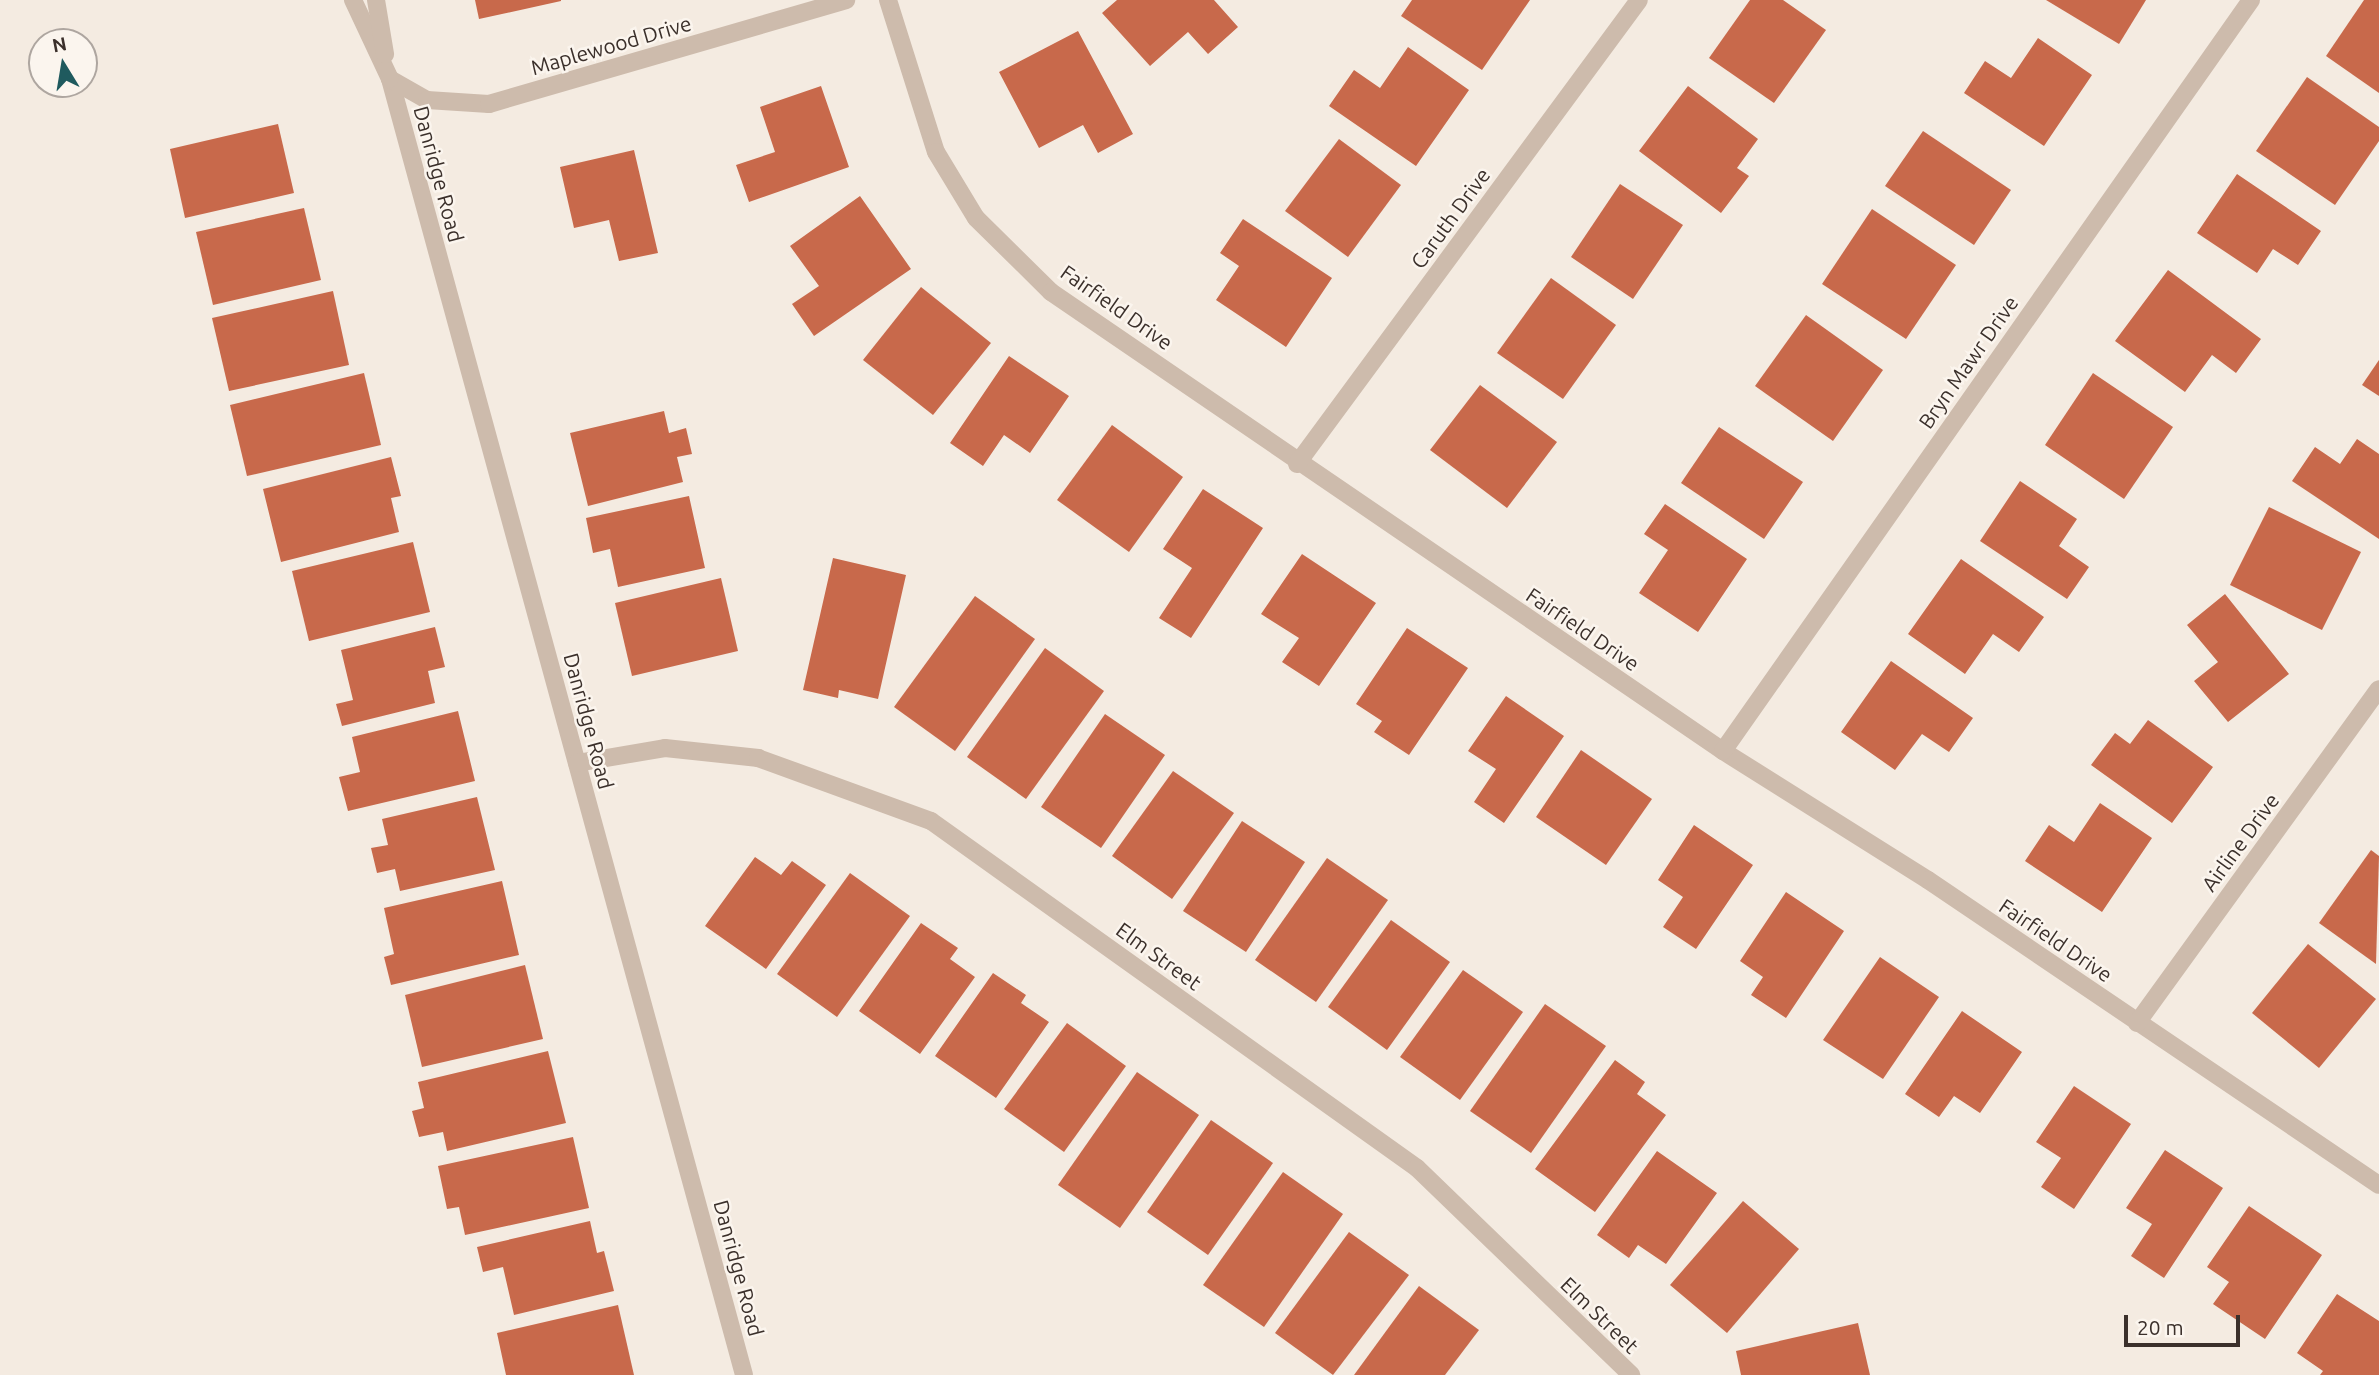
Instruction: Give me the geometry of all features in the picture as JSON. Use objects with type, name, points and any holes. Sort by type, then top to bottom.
[{"type":"street","name":"Danridge Road","points":[[353,0],[390,79]]},
{"type":"street","name":"Danridge Road","points":[[376,0],[390,79],[744,1375]]},
{"type":"street","name":"Maplewood Drive","points":[[390,79],[427,100],[489,104],[846,0]]},
{"type":"street","name":"Fairfield Drive","points":[[888,0],[936,152],[976,218],[1051,292],[1297,464],[1723,751],[1928,880],[2379,1185]]},
{"type":"street","name":"Caruth Drive","points":[[1297,464],[1639,0]]},
{"type":"street","name":"Bryn Mawr Drive","points":[[1723,751],[2251,0]]},
{"type":"street","name":"Airline Drive","points":[[2137,1023],[2379,689]]},
{"type":"street","name":"Elm Street","points":[[577,763],[665,748],[758,758],[931,821],[1417,1168],[1631,1375]]},
{"type":"building","points":[[475,0],[561,0],[561,1],[479,19]]},
{"type":"building","points":[[1117,0],[1214,0],[1238,27],[1208,54],[1188,32],[1150,66],[1102,13]]},
{"type":"building","points":[[1412,0],[1530,0],[1482,70],[1401,16]]},
{"type":"building","points":[[1750,0],[1783,0],[1826,30],[1774,103],[1709,58]]},
{"type":"building","points":[[2046,0],[2146,0],[2119,44]]},
{"type":"building","points":[[2364,0],[2379,0],[2379,93],[2326,56]]},
{"type":"building","points":[[1078,31],[1133,134],[1098,153],[1083,125],[1039,148],[999,72]]},
{"type":"building","points":[[2038,38],[2092,75],[2044,146],[1964,93],[1985,61],[2011,78]]},
{"type":"building","points":[[1408,47],[1469,90],[1416,166],[1329,106],[1354,70],[1380,88]]},
{"type":"building","points":[[2307,77],[2379,127],[2379,141],[2335,205],[2256,151]]},
{"type":"building","points":[[821,86],[849,167],[749,202],[736,165],[775,152],[760,107]]},
{"type":"building","points":[[1688,86],[1758,139],[1737,168],[1749,176],[1721,213],[1639,151]]},
{"type":"building","points":[[278,124],[294,193],[185,218],[170,149]]},
{"type":"building","points":[[1923,131],[2011,190],[1974,245],[1885,186]]},
{"type":"building","points":[[1339,139],[1401,185],[1348,257],[1285,211]]},
{"type":"building","points":[[634,150],[658,253],[619,261],[609,220],[574,228],[560,167]]},
{"type":"building","points":[[2237,174],[2321,231],[2298,265],[2273,249],[2257,273],[2197,233]]},
{"type":"building","points":[[1620,184],[1683,225],[1633,299],[1571,257]]},
{"type":"building","points":[[860,196],[911,269],[814,336],[792,304],[819,286],[790,246]]},
{"type":"building","points":[[304,208],[321,280],[213,305],[196,232]]},
{"type":"building","points":[[1872,209],[1956,265],[1906,339],[1822,284]]},
{"type":"building","points":[[1243,219],[1332,278],[1286,347],[1216,300],[1239,266],[1220,253]]},
{"type":"building","points":[[2168,270],[2261,339],[2236,373],[2212,355],[2185,392],[2115,341]]},
{"type":"building","points":[[1551,278],[1616,325],[1563,399],[1497,353]]},
{"type":"building","points":[[921,287],[991,343],[933,415],[863,360]]},
{"type":"building","points":[[333,291],[349,365],[229,391],[212,318]]},
{"type":"building","points":[[1806,315],[1883,370],[1833,441],[1755,386]]},
{"type":"building","points":[[1009,356],[1069,396],[1030,453],[1004,435],[983,466],[950,443]]},
{"type":"building","points":[[2379,360],[2379,396],[2362,385]]},
{"type":"building","points":[[364,373],[381,445],[247,476],[230,405]]},
{"type":"building","points":[[2093,373],[2173,427],[2124,499],[2045,445]]},
{"type":"building","points":[[1480,385],[1557,442],[1507,508],[1430,450]]},
{"type":"building","points":[[664,411],[669,433],[686,428],[692,454],[677,457],[683,482],[588,506],[570,433]]},
{"type":"building","points":[[1112,425],[1183,477],[1129,552],[1057,500]]},
{"type":"building","points":[[1719,427],[1803,482],[1764,539],[1681,483]]},
{"type":"building","points":[[2357,439],[2379,454],[2379,539],[2292,481],[2315,447],[2340,464]]},
{"type":"building","points":[[391,457],[401,496],[391,498],[399,532],[281,562],[263,489]]},
{"type":"building","points":[[2020,481],[2077,519],[2059,546],[2089,567],[2067,599],[1980,541]]},
{"type":"building","points":[[1203,489],[1263,528],[1191,638],[1159,618],[1192,568],[1163,549]]},
{"type":"building","points":[[689,496],[705,568],[618,587],[610,549],[593,553],[586,518]]},
{"type":"building","points":[[1665,504],[1747,559],[1698,632],[1639,593],[1668,550],[1644,534]]},
{"type":"building","points":[[2269,507],[2361,552],[2322,630],[2230,585]]},
{"type":"building","points":[[413,542],[430,612],[309,641],[292,571]]},
{"type":"building","points":[[1302,554],[1376,603],[1319,686],[1282,662],[1299,638],[1261,614]]},
{"type":"building","points":[[833,558],[906,575],[878,699],[839,690],[838,698],[803,690]]},
{"type":"building","points":[[1961,559],[2044,617],[2019,652],[1993,634],[1965,674],[1908,634]]},
{"type":"building","points":[[721,578],[738,651],[632,676],[615,603]]},
{"type":"building","points":[[2225,594],[2289,674],[2228,722],[2194,681],[2218,662],[2187,625]]},
{"type":"building","points":[[975,596],[1035,639],[955,751],[894,707]]},
{"type":"building","points":[[435,627],[445,667],[428,671],[435,703],[342,726],[336,704],[353,700],[341,650]]},
{"type":"building","points":[[1407,628],[1468,668],[1409,755],[1374,732],[1382,721],[1356,704]]},
{"type":"building","points":[[1045,648],[1104,691],[1026,799],[967,757]]},
{"type":"building","points":[[1891,661],[1973,718],[1949,752],[1922,734],[1895,770],[1841,732]]},
{"type":"building","points":[[1506,696],[1564,736],[1504,823],[1474,802],[1496,769],[1468,751]]},
{"type":"building","points":[[458,711],[475,781],[348,811],[339,777],[360,772],[352,737]]},
{"type":"building","points":[[1105,714],[1165,755],[1101,848],[1041,807]]},
{"type":"building","points":[[2148,720],[2213,767],[2172,823],[2091,765],[2115,733],[2130,744]]},
{"type":"building","points":[[1581,750],[1652,799],[1606,865],[1536,817]]},
{"type":"building","points":[[1173,771],[1234,813],[1172,899],[1112,856]]},
{"type":"building","points":[[477,797],[495,870],[400,891],[395,869],[377,873],[371,848],[388,845],[382,819]]},
{"type":"building","points":[[2100,803],[2152,838],[2102,912],[2025,861],[2049,825],[2074,842]]},
{"type":"building","points":[[1242,821],[1305,862],[1246,952],[1183,911]]},
{"type":"building","points":[[1694,825],[1753,865],[1696,949],[1663,927],[1683,897],[1658,880]]},
{"type":"building","points":[[2371,850],[2379,856],[2376,964],[2319,923]]},
{"type":"building","points":[[755,857],[781,875],[792,861],[826,885],[766,969],[705,926]]},
{"type":"building","points":[[1327,858],[1388,900],[1316,1002],[1255,960]]},
{"type":"building","points":[[850,873],[910,916],[837,1017],[777,974]]},
{"type":"building","points":[[502,881],[519,955],[391,985],[384,957],[394,954],[384,908]]},
{"type":"building","points":[[1786,892],[1844,931],[1786,1018],[1751,995],[1763,977],[1740,961]]},
{"type":"building","points":[[1391,920],[1450,962],[1387,1050],[1328,1007]]},
{"type":"building","points":[[921,923],[958,948],[950,959],[975,977],[920,1054],[859,1011]]},
{"type":"building","points":[[2308,944],[2376,999],[2319,1068],[2252,1013]]},
{"type":"building","points":[[1880,957],[1939,997],[1883,1079],[1823,1040]]},
{"type":"building","points":[[525,965],[543,1039],[422,1067],[405,995]]},
{"type":"building","points":[[1463,970],[1523,1012],[1460,1100],[1400,1057]]},
{"type":"building","points":[[993,973],[1026,995],[1021,1003],[1049,1022],[996,1098],[935,1056]]},
{"type":"building","points":[[1545,1004],[1606,1046],[1531,1153],[1470,1111]]},
{"type":"building","points":[[1962,1011],[2022,1052],[1980,1113],[1954,1096],[1939,1117],[1905,1094]]},
{"type":"building","points":[[1067,1023],[1126,1066],[1064,1152],[1004,1109]]},
{"type":"building","points":[[548,1051],[566,1123],[447,1151],[443,1132],[419,1137],[412,1111],[424,1108],[418,1082]]},
{"type":"building","points":[[1615,1060],[1645,1082],[1637,1094],[1666,1115],[1595,1212],[1535,1169]]},
{"type":"building","points":[[1137,1072],[1199,1115],[1120,1228],[1058,1185]]},
{"type":"building","points":[[2074,1086],[2131,1124],[2074,1209],[2041,1187],[2061,1158],[2036,1142]]},
{"type":"building","points":[[1211,1120],[1273,1163],[1208,1255],[1147,1212]]},
{"type":"building","points":[[573,1137],[589,1208],[465,1235],[459,1207],[447,1209],[438,1166]]},
{"type":"building","points":[[2165,1150],[2223,1188],[2164,1278],[2131,1256],[2152,1224],[2126,1208]]},
{"type":"building","points":[[1657,1151],[1717,1193],[1666,1264],[1638,1245],[1629,1258],[1597,1235]]},
{"type":"building","points":[[1283,1172],[1343,1214],[1264,1327],[1203,1285]]},
{"type":"building","points":[[1743,1201],[1799,1249],[1727,1333],[1670,1285]]},
{"type":"building","points":[[2249,1206],[2322,1255],[2265,1339],[2213,1304],[2229,1282],[2207,1267]]},
{"type":"building","points":[[590,1221],[597,1253],[604,1251],[614,1291],[514,1315],[503,1267],[483,1272],[477,1247]]},
{"type":"building","points":[[1349,1232],[1409,1275],[1333,1375],[1275,1333]]},
{"type":"building","points":[[1419,1286],[1479,1330],[1445,1375],[1354,1375]]},
{"type":"building","points":[[2337,1294],[2379,1321],[2379,1375],[2320,1375],[2323,1371],[2297,1353]]},
{"type":"building","points":[[618,1305],[634,1375],[506,1375],[497,1333]]},
{"type":"building","points":[[1858,1323],[1870,1375],[1741,1375],[1736,1351]]}]
